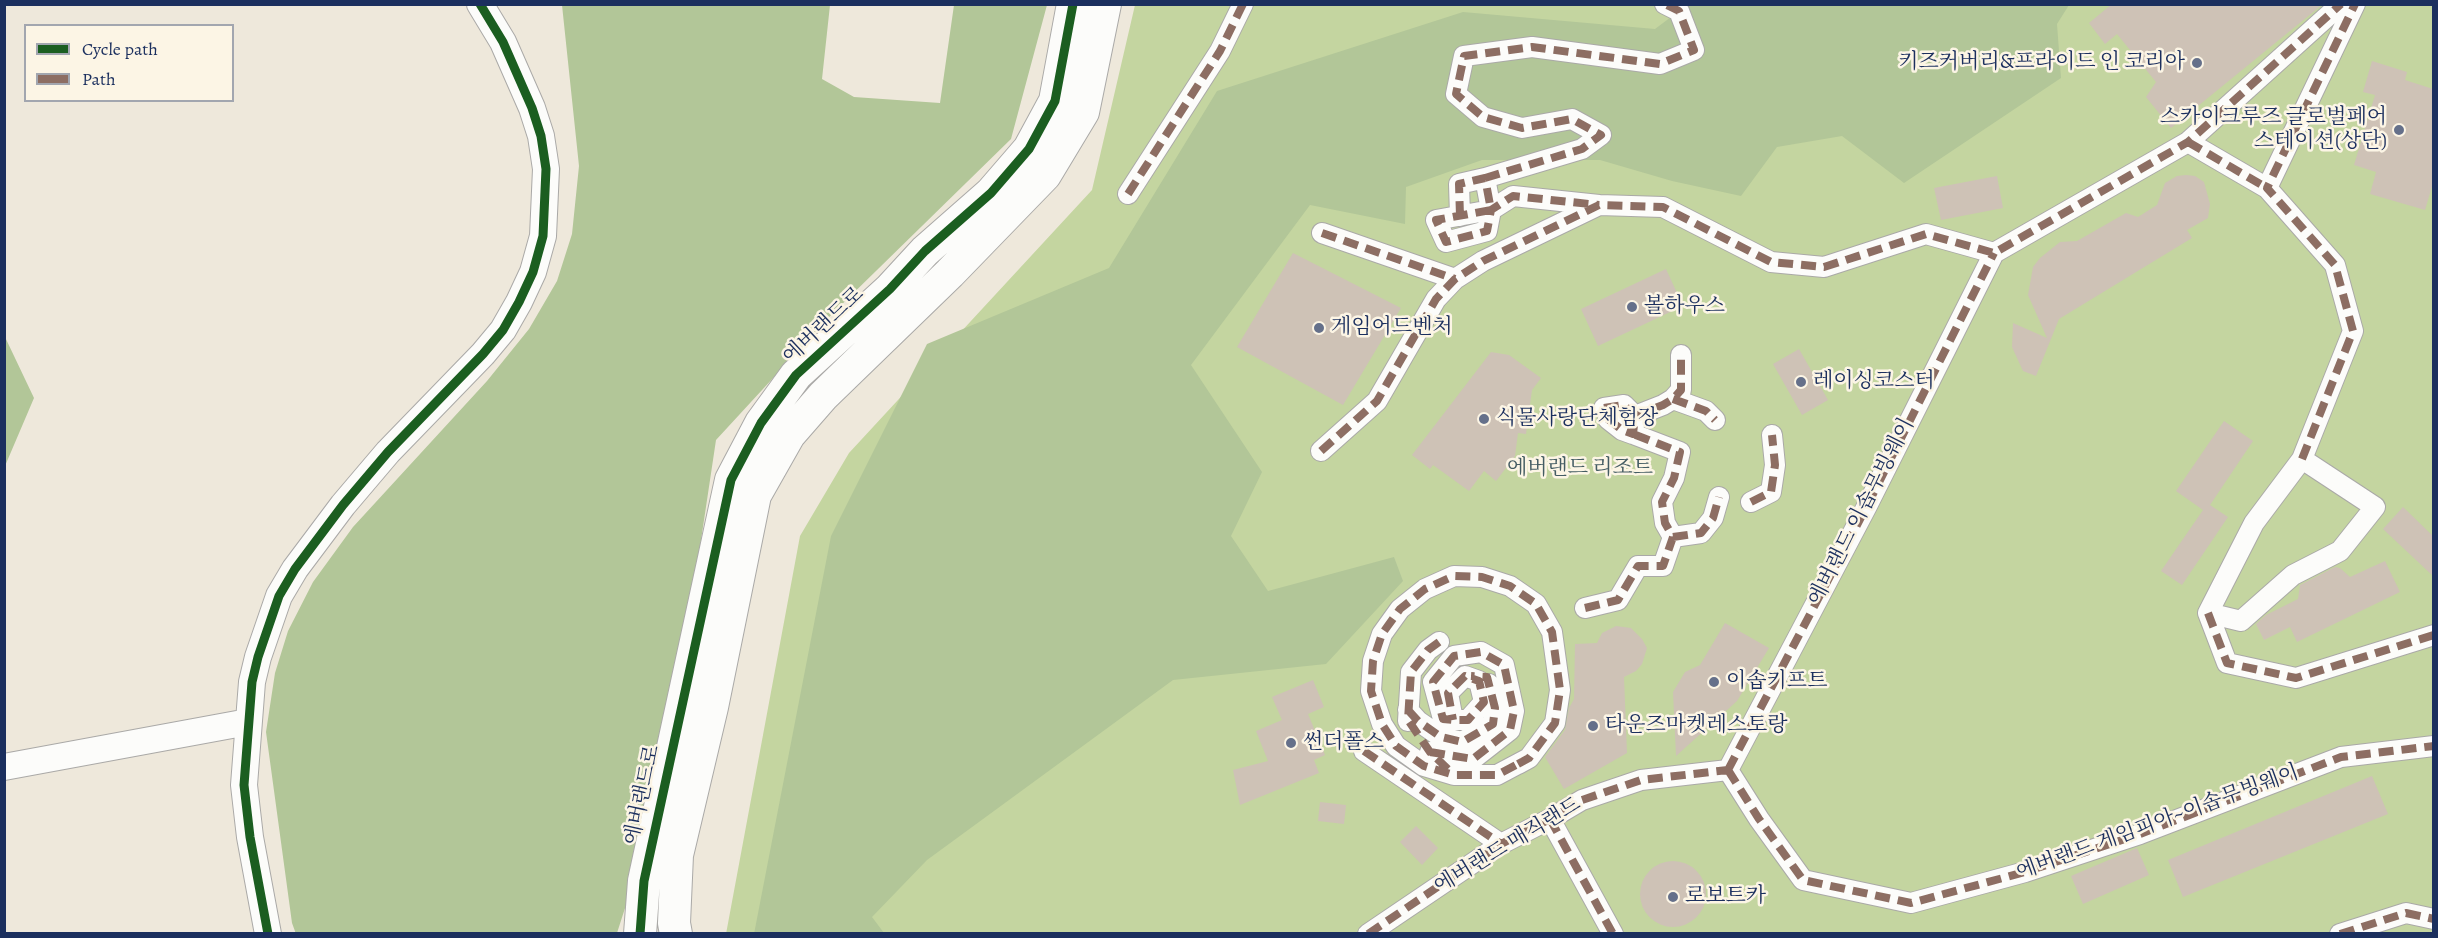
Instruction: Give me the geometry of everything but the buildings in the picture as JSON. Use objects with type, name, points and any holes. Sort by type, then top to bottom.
[{"type":"street","points":[[268,933],[250,837],[244,785],[252,682],[279,596],[295,569],[343,505],[388,452],[483,354],[503,330],[533,272],[543,236],[546,169],[541,136],[532,108],[503,42],[480,4]]},
{"type":"street","name":"에버랜드로","points":[[640,933],[644,881],[731,480],[761,423],[796,375],[890,289],[925,251],[991,193],[1029,149],[1055,101],[1073,4]]},
{"type":"street","points":[[676,933],[674,923],[677,855],[712,707],[755,495],[789,435],[823,396],[950,273],[1045,175],[1083,112],[1105,4]]},
{"type":"street","points":[[1128,194],[1220,51],[1243,4]]},
{"type":"street","points":[[1460,216],[1459,184],[1582,149],[1601,135],[1572,118],[1522,128],[1483,117],[1456,93],[1464,56],[1532,47],[1660,64],[1694,50],[1679,11],[1665,4]]},
{"type":"street","points":[[1485,178],[1491,210],[1487,231],[1446,242],[1436,220],[1491,210],[1513,196],[1599,206],[1663,207],[1771,262],[1824,267],[1926,234],[1994,253],[2188,142],[2341,4]]},
{"type":"street","points":[[2267,188],[2355,4]]},
{"type":"street","points":[[2188,142],[2267,188],[2335,265],[2353,331],[2302,459],[2254,523],[2208,613],[2227,663],[2296,678],[2433,635]]},
{"type":"street","points":[[1321,451],[1377,401],[1436,299],[1455,279],[1483,261],[1599,206]]},
{"type":"street","points":[[1322,233],[1455,279]]},
{"type":"street","name":"에버랜드 이솝무빙웨이","points":[[1728,770],[1867,506],[1994,253]]},
{"type":"street","points":[[1606,414],[1622,430],[1634,425],[1673,399],[1681,390],[1681,355]]},
{"type":"street","points":[[1673,399],[1706,411],[1715,420]]},
{"type":"street","points":[[1585,608],[1618,600],[1638,566],[1663,566],[1673,537],[1665,523],[1662,502],[1674,478],[1680,452],[1634,425]]},
{"type":"street","points":[[1752,502],[1771,492],[1775,465],[1772,435]]},
{"type":"street","points":[[2208,613],[2241,621],[2293,575],[2340,551],[2374,507],[2302,459]]},
{"type":"street","points":[[1673,537],[1701,533],[1713,519],[1719,497]]},
{"type":"street","points":[[1439,642],[1428,650],[1411,672],[1408,720],[1430,752],[1455,775],[1497,776],[1523,761],[1555,723],[1560,690],[1552,632],[1536,604],[1510,586],[1482,577],[1454,576],[1425,589],[1400,609],[1382,634],[1373,661],[1371,691],[1382,724],[1396,746],[1424,766],[1455,775]]},
{"type":"street","points":[[1430,752],[1473,759],[1510,730],[1514,711],[1503,665],[1480,652],[1454,656],[1433,682],[1443,719],[1468,720],[1484,702],[1479,681],[1466,675]]},
{"type":"street","points":[[1408,710],[1418,721],[1441,737],[1462,742],[1493,724],[1495,708],[1487,677],[1466,675]]},
{"type":"street","points":[[1453,720],[1448,693],[1466,675]]},
{"type":"street","points":[[4,767],[248,722]]},
{"type":"street","name":"에버랜드 게임피아~이솝무빙웨이","points":[[1728,770],[1759,819],[1803,880],[1911,903],[2025,872],[2140,834],[2341,757],[2433,746]]},
{"type":"street","points":[[1364,751],[1501,844]]},
{"type":"street","name":"에버랜드 매직랜드","points":[[1368,933],[1501,844],[1582,800],[1641,780],[1728,770]]},
{"type":"street","points":[[1550,819],[1613,933]]},
{"type":"street","points":[[2340,933],[2365,929],[2406,914],[2433,919]]},
{"type":"green space","points":[[562,5],[830,5],[822,79],[854,97],[940,103],[954,5],[1047,5],[1011,139],[832,314],[716,440],[664,787],[617,933],[296,934],[292,923],[266,732],[275,673],[288,631],[313,582],[353,527],[487,381],[529,329],[557,281],[572,234],[579,166]]},
{"type":"green space","name":"에버랜드 리조트","points":[[1135,5],[2433,5],[2433,933],[726,934],[800,536],[849,453],[1092,190]]},
{"type":"green space","points":[[1687,5],[2069,5],[2057,24],[2061,78],[1904,183],[1842,136],[1777,147],[1741,196],[1672,181],[1600,160],[1482,160],[1406,187],[1405,224],[1310,205],[1191,365],[1262,472],[1231,536],[1268,591],[1394,557],[1403,581],[1326,664],[1173,680],[927,860],[872,917],[884,933],[754,934],[831,536],[927,344],[1109,268],[1217,91],[1463,12],[1655,29]]},
{"type":"green space","points":[[5,337],[34,398],[5,466]]},
{"type":"marked path","points":[[1128,194],[1220,51],[1243,4]]},
{"type":"marked path","points":[[1485,178],[1582,149],[1601,135],[1572,119],[1522,128],[1483,117],[1456,94],[1464,56],[1532,47],[1660,64],[1694,50],[1679,11],[1665,4]]},
{"type":"marked path","points":[[1321,451],[1377,401],[1436,299],[1455,279],[1483,261],[1599,205],[1663,207],[1771,262],[1824,267],[1926,234],[1994,253],[2188,142],[2341,4]]},
{"type":"marked path","points":[[2302,459],[2353,331],[2335,265],[2267,188],[2355,4]]},
{"type":"marked path","points":[[2188,142],[2267,188]]},
{"type":"marked path","points":[[1460,216],[1459,184],[1485,178],[1491,210],[1436,220],[1446,242],[1487,231],[1491,210],[1513,196],[1599,205]]},
{"type":"marked path","points":[[1322,233],[1455,279]]},
{"type":"marked path","points":[[1728,770],[1867,506],[1994,253]]},
{"type":"marked path","points":[[1635,416],[1663,405],[1681,390],[1681,355]]},
{"type":"marked path","points":[[1673,399],[1706,411],[1715,420]]},
{"type":"marked path","points":[[1604,408],[1624,405],[1635,416],[1633,434],[1622,430],[1608,419]]},
{"type":"marked path","points":[[1585,608],[1618,600],[1638,566],[1663,566],[1673,537],[1665,523],[1662,502],[1674,478],[1680,452],[1633,434]]},
{"type":"marked path","points":[[1751,502],[1771,492],[1775,465],[1772,435]]},
{"type":"marked path","points":[[1673,537],[1701,533],[1713,518],[1719,497]]},
{"type":"marked path","points":[[1518,764],[1529,758],[1555,723],[1560,690],[1552,632],[1536,604],[1510,586],[1482,577],[1454,576],[1425,589],[1400,609],[1382,634],[1373,661],[1371,691],[1382,724],[1396,746],[1424,766],[1454,775],[1497,775],[1529,758]]},
{"type":"marked path","points":[[2208,613],[2227,663],[2296,678],[2434,635]]},
{"type":"marked path","points":[[1439,642],[1428,650],[1411,672],[1408,720],[1430,752],[1452,773]]},
{"type":"marked path","points":[[1430,752],[1473,759],[1510,730],[1514,711],[1504,665],[1481,652],[1454,656],[1433,682],[1443,719],[1453,720],[1468,720],[1484,702],[1479,681],[1465,676],[1448,693],[1453,720]]},
{"type":"marked path","points":[[1408,710],[1418,721],[1441,737],[1462,742],[1493,724],[1495,708],[1487,677],[1471,676]]},
{"type":"marked path","points":[[1728,770],[1759,819],[1803,880],[1911,903],[2025,872],[2140,834],[2341,757],[2434,746]]},
{"type":"marked path","points":[[1364,751],[1501,844]]},
{"type":"marked path","points":[[1368,934],[1501,844],[1582,800],[1641,780],[1728,770]]},
{"type":"marked path","points":[[1550,819],[1613,934]]},
{"type":"marked path","points":[[2340,934],[2406,913],[2434,919]]},
{"type":"cycle path","points":[[268,934],[250,837],[244,785],[252,682],[279,596],[295,569],[343,505],[388,452],[483,354],[503,330],[533,272],[543,236],[546,169],[541,136],[532,108],[503,42],[480,4]]},
{"type":"cycle path","points":[[640,934],[644,881],[731,480],[761,423],[796,375],[890,289],[925,251],[991,193],[1029,149],[1055,101],[1073,4]]},
{"type":"place","name":"키즈커버리&프라이드 인 코리아","points":[[2197,63]]},
{"type":"place","name":"스카이크루즈 글로벌페어 스테이션(상단)","points":[[2399,130]]},
{"type":"place","name":"볼하우스","points":[[1632,307]]},
{"type":"place","name":"게임어드벤처","points":[[1319,328]]},
{"type":"place","name":"레이싱코스터","points":[[1801,382]]},
{"type":"place","name":"식물사랑단체험장","points":[[1484,419]]},
{"type":"place","name":"이솝키프트","points":[[1714,682]]},
{"type":"place","name":"타운즈마켓레스토랑","points":[[1593,726]]},
{"type":"place","name":"썬더폴스","points":[[1291,743]]},
{"type":"place","name":"로보트카","points":[[1673,897]]}]
